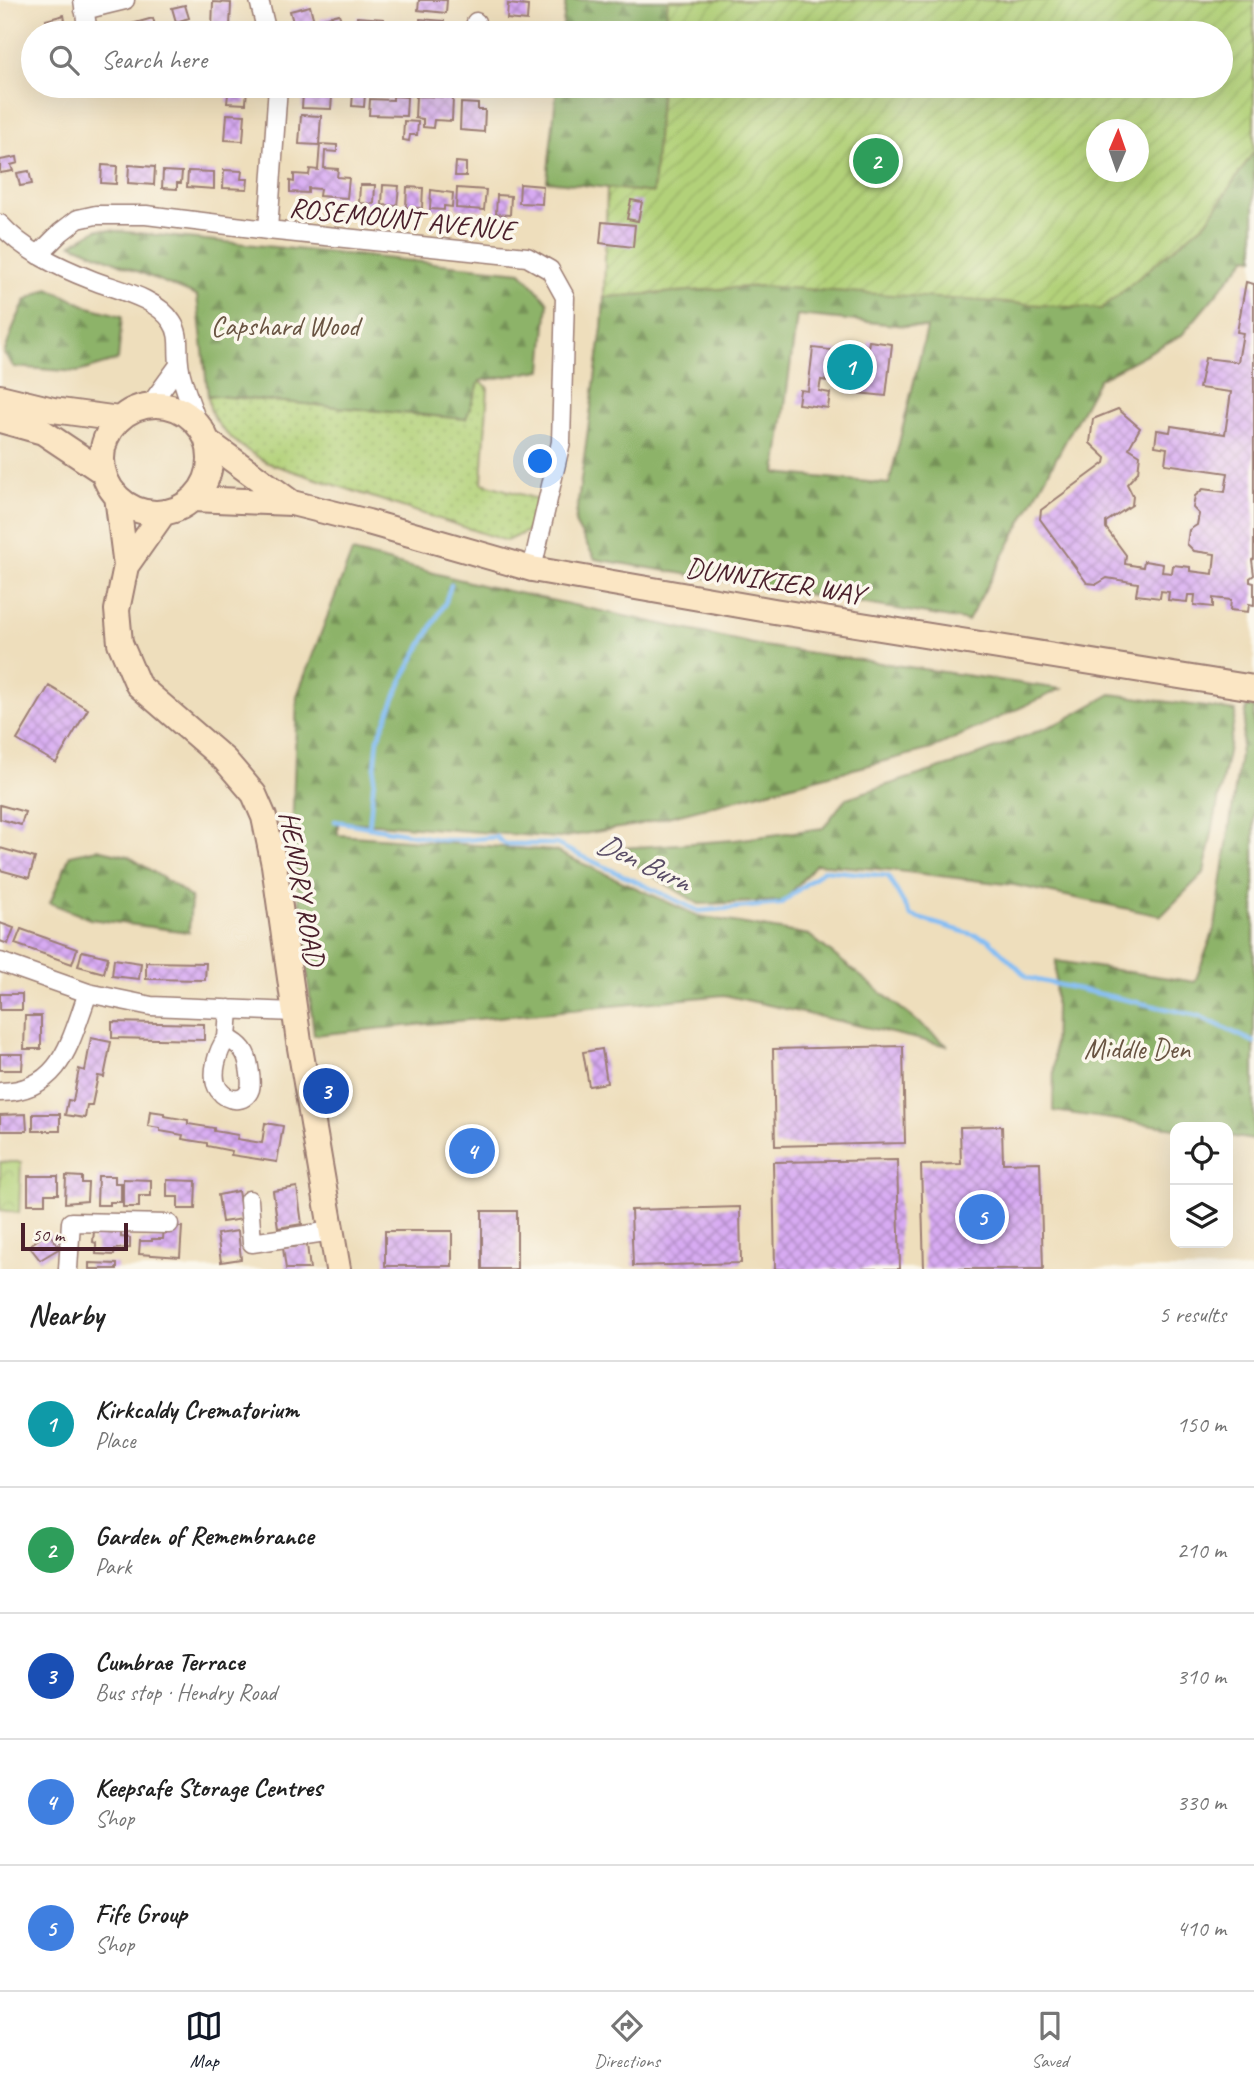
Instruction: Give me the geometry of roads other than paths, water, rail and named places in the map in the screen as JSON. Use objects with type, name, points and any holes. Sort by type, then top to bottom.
[{"type":"main road","points":[[0,397],[54,410],[119,419]]},
{"type":"main road","points":[[150,405],[168,406],[185,413],[203,433],[210,457],[202,487],[192,499],[179,508],[164,512],[147,512],[130,506],[117,496],[108,485],[103,472],[102,457],[104,443],[119,419],[134,409],[150,405]]},
{"type":"main road","points":[[0,420],[43,432],[103,472]]},
{"type":"main road","name":"DUNNIKIER WAY","points":[[203,433],[292,503]]},
{"type":"main road","name":"HENDRY ROAD","points":[[117,496],[126,566],[117,610],[120,643],[138,685],[225,760],[254,793],[264,817],[274,865],[294,1012],[338,1269]]},
{"type":"main road","name":"DUNNIKIER WAY","points":[[192,499],[292,503],[532,569],[1254,688]]},
{"type":"main road","name":"HENDRY ROAD","points":[[126,566],[164,512]]},
{"type":"street","points":[[84,5],[125,0]]},
{"type":"street","points":[[259,0],[264,21]]},
{"type":"street","points":[[268,230],[277,98]]},
{"type":"street","name":"ROSEMOUNT AVENUE","points":[[38,255],[78,219],[96,215],[146,215],[527,257],[550,270],[565,296],[561,442],[532,569]]},
{"type":"street","points":[[0,224],[38,255],[150,303],[171,319],[177,332],[178,365],[203,433]]},
{"type":"street","points":[[150,405],[178,365]]},
{"type":"street","points":[[0,961],[88,993],[151,1006],[294,1012]]},
{"type":"street","points":[[0,1092],[13,1092],[39,1083],[52,1072],[65,1056],[88,993]]},
{"type":"street","points":[[227,1038],[229,1009]]},
{"type":"street","points":[[249,1200],[252,1243],[332,1231]]},
{"type":"street","points":[[68,1269],[71,1222],[169,1224]]},
{"type":"waterway","points":[[369,828],[378,739],[404,676],[445,603],[451,585]]},
{"type":"waterway","name":"Den Burn","points":[[335,821],[443,840],[496,837],[505,844],[556,844],[699,911],[780,904],[824,870],[888,876],[911,916],[988,939],[1028,978],[1199,1016],[1254,1042]]},
{"type":"place","name":"Garden of Remembrance","points":[[876,161]]},
{"type":"place","name":"Kirkcaldy Crematorium","points":[[850,367]]},
{"type":"place","name":"Cumbrae Terrace","points":[[326,1091]]},
{"type":"place","name":"Keepsafe Storage Centres","points":[[472,1151]]},
{"type":"place","name":"Fife Group","points":[[982,1217]]},
{"type":"park label","name":"Capshard Wood","points":[[285,325]]},
{"type":"park label","name":"Middle Den","points":[[1137,1048]]}]
